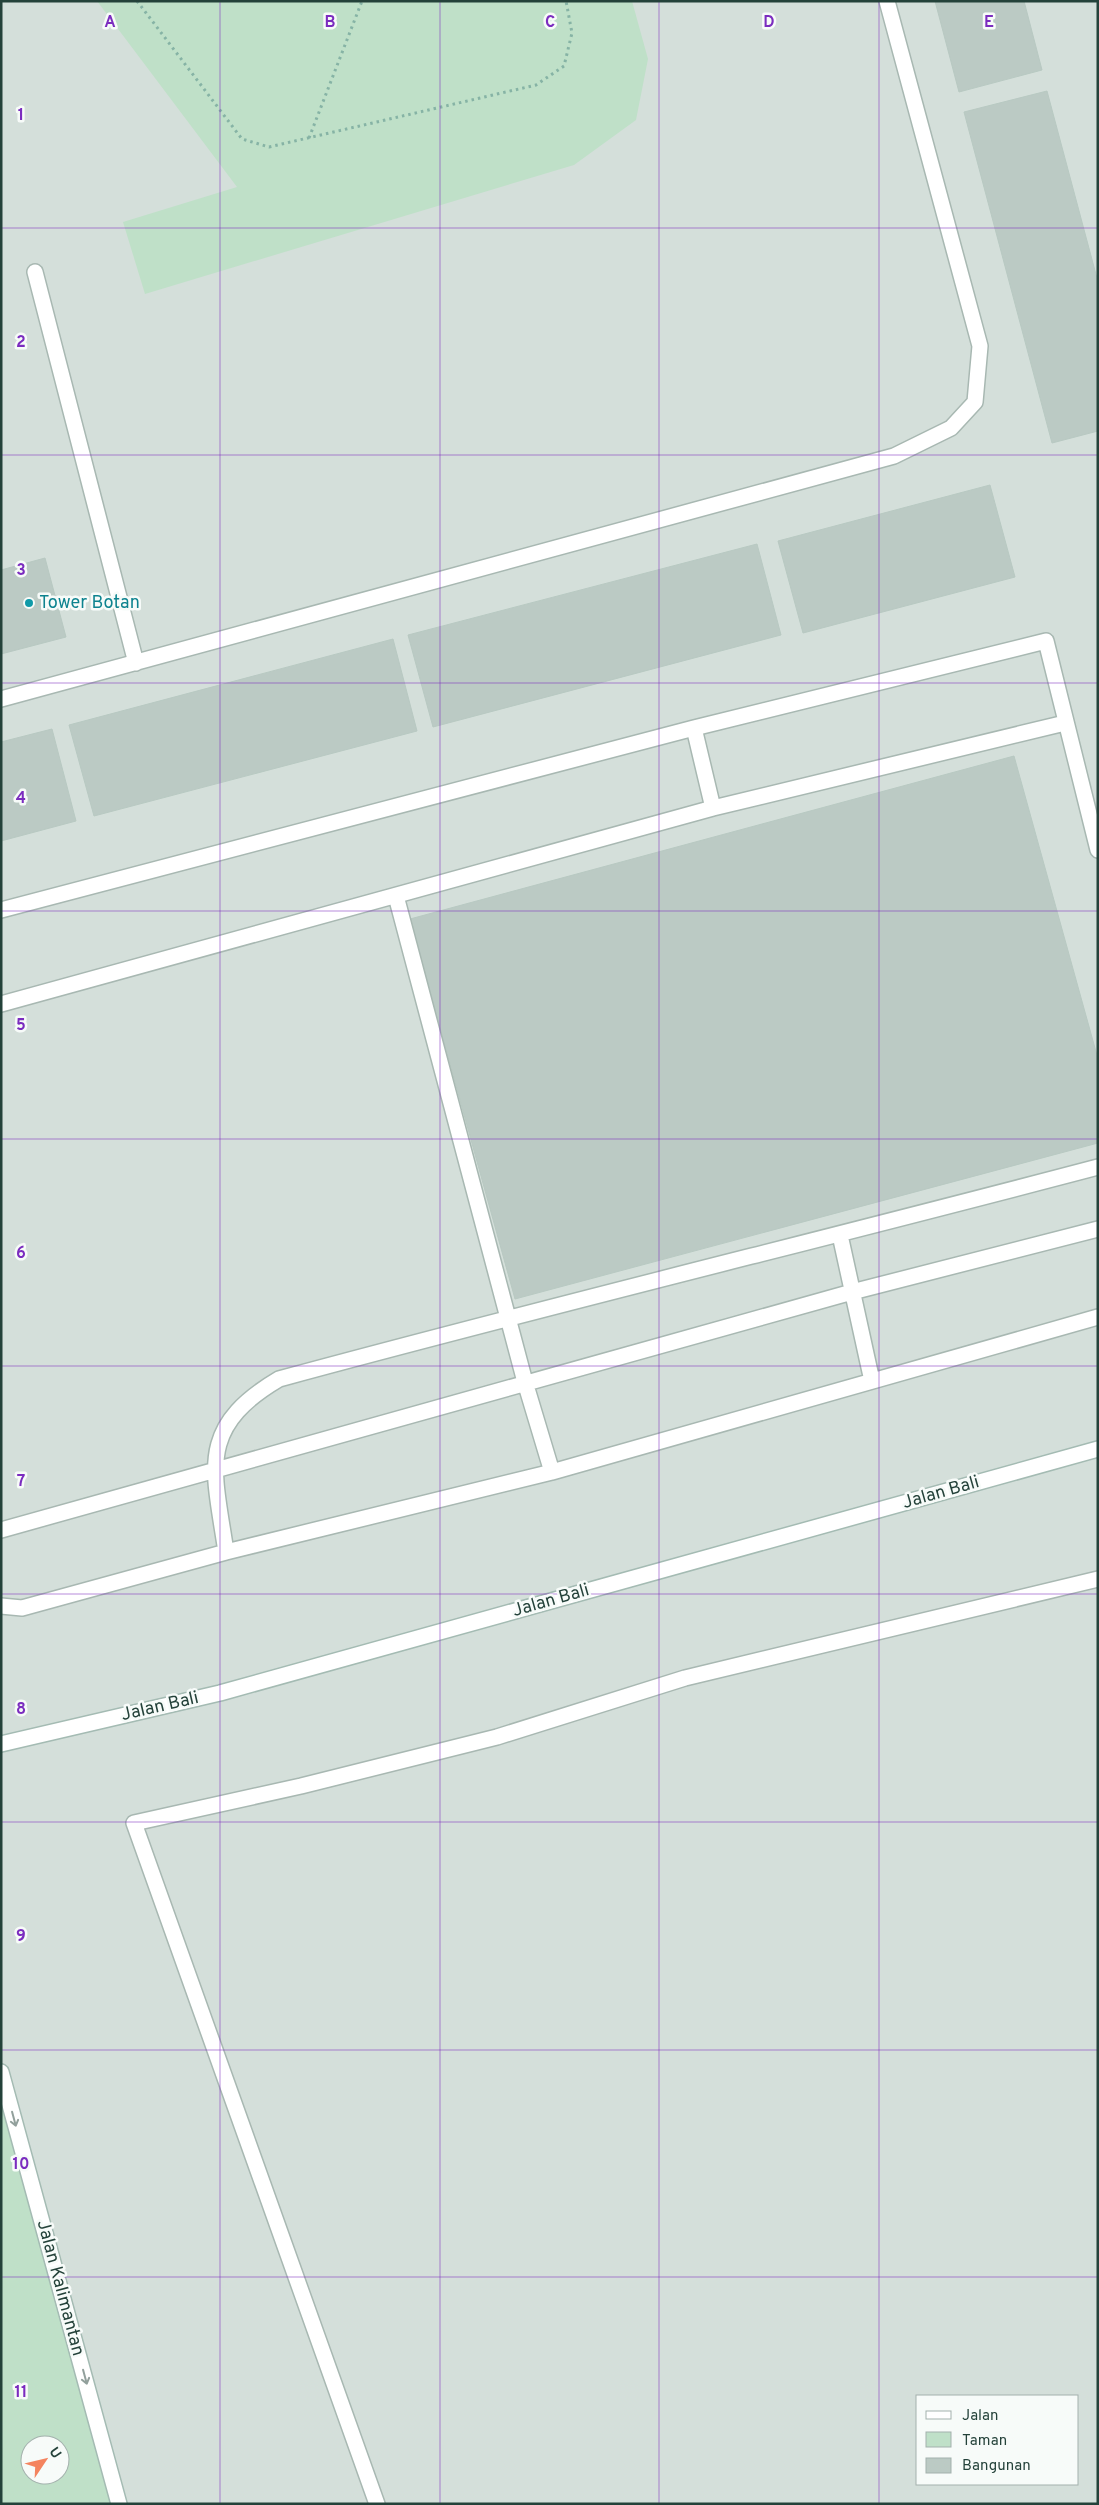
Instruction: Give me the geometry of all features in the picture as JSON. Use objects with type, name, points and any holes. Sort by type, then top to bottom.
[{"type":"street","points":[[1,699],[894,456],[951,428],[975,402],[980,346],[887,1]]},
{"type":"street","points":[[35,272],[136,663]]},
{"type":"street","points":[[1,910],[694,728],[1046,641],[1098,850]]},
{"type":"street","points":[[1,1004],[713,808],[1065,723]]},
{"type":"street","points":[[694,728],[713,808]]},
{"type":"street","points":[[396,896],[507,1317],[552,1472]]},
{"type":"street","points":[[226,1552],[214,1469],[222,1430],[239,1408],[260,1390],[279,1379],[507,1317],[840,1235],[1098,1167]]},
{"type":"street","points":[[1,1530],[852,1292],[1098,1229]]},
{"type":"street","points":[[840,1235],[872,1381]]},
{"type":"street","points":[[1,1606],[22,1608],[226,1552],[552,1472],[1098,1317]]},
{"type":"street","name":"Jalan Bali","points":[[1,1744],[220,1694],[1098,1449]]},
{"type":"street","points":[[377,2504],[134,1823],[301,1786],[488,1739],[685,1678],[1098,1579]]},
{"type":"street","name":"Jalan Kalimantan","points":[[1,2072],[119,2504]]},
{"type":"path","points":[[137,1],[242,139],[269,147],[536,85],[564,66],[572,33],[566,1]]},
{"type":"path","points":[[309,138],[362,1]]},
{"type":"shaded area","points":[[1,1],[1098,1],[1098,2504],[1,2504]]},
{"type":"green space","points":[[97,1],[632,1],[648,59],[636,120],[574,165],[145,294],[123,222],[237,187]]},
{"type":"green space","points":[[1,2076],[117,2504],[1,2504]]},
{"type":"building","points":[[935,1],[1024,1],[1042,70],[959,92]]},
{"type":"building","points":[[1047,91],[1098,282],[1098,431],[1052,443],[964,112]]},
{"type":"building","points":[[990,485],[1015,577],[803,633],[778,541]]},
{"type":"building","points":[[757,544],[781,635],[433,727],[408,635]]},
{"type":"building","name":"Tower Botan","points":[[45,558],[66,637],[1,654],[1,570]]},
{"type":"building","points":[[393,639],[417,731],[94,816],[69,725]]},
{"type":"building","points":[[52,729],[76,821],[1,841],[1,742]]},
{"type":"building","points":[[1014,756],[1098,1059],[1098,1143],[515,1299],[410,919]]},
{"type":"place","name":"Tower Botan","points":[[29,603]]}]
